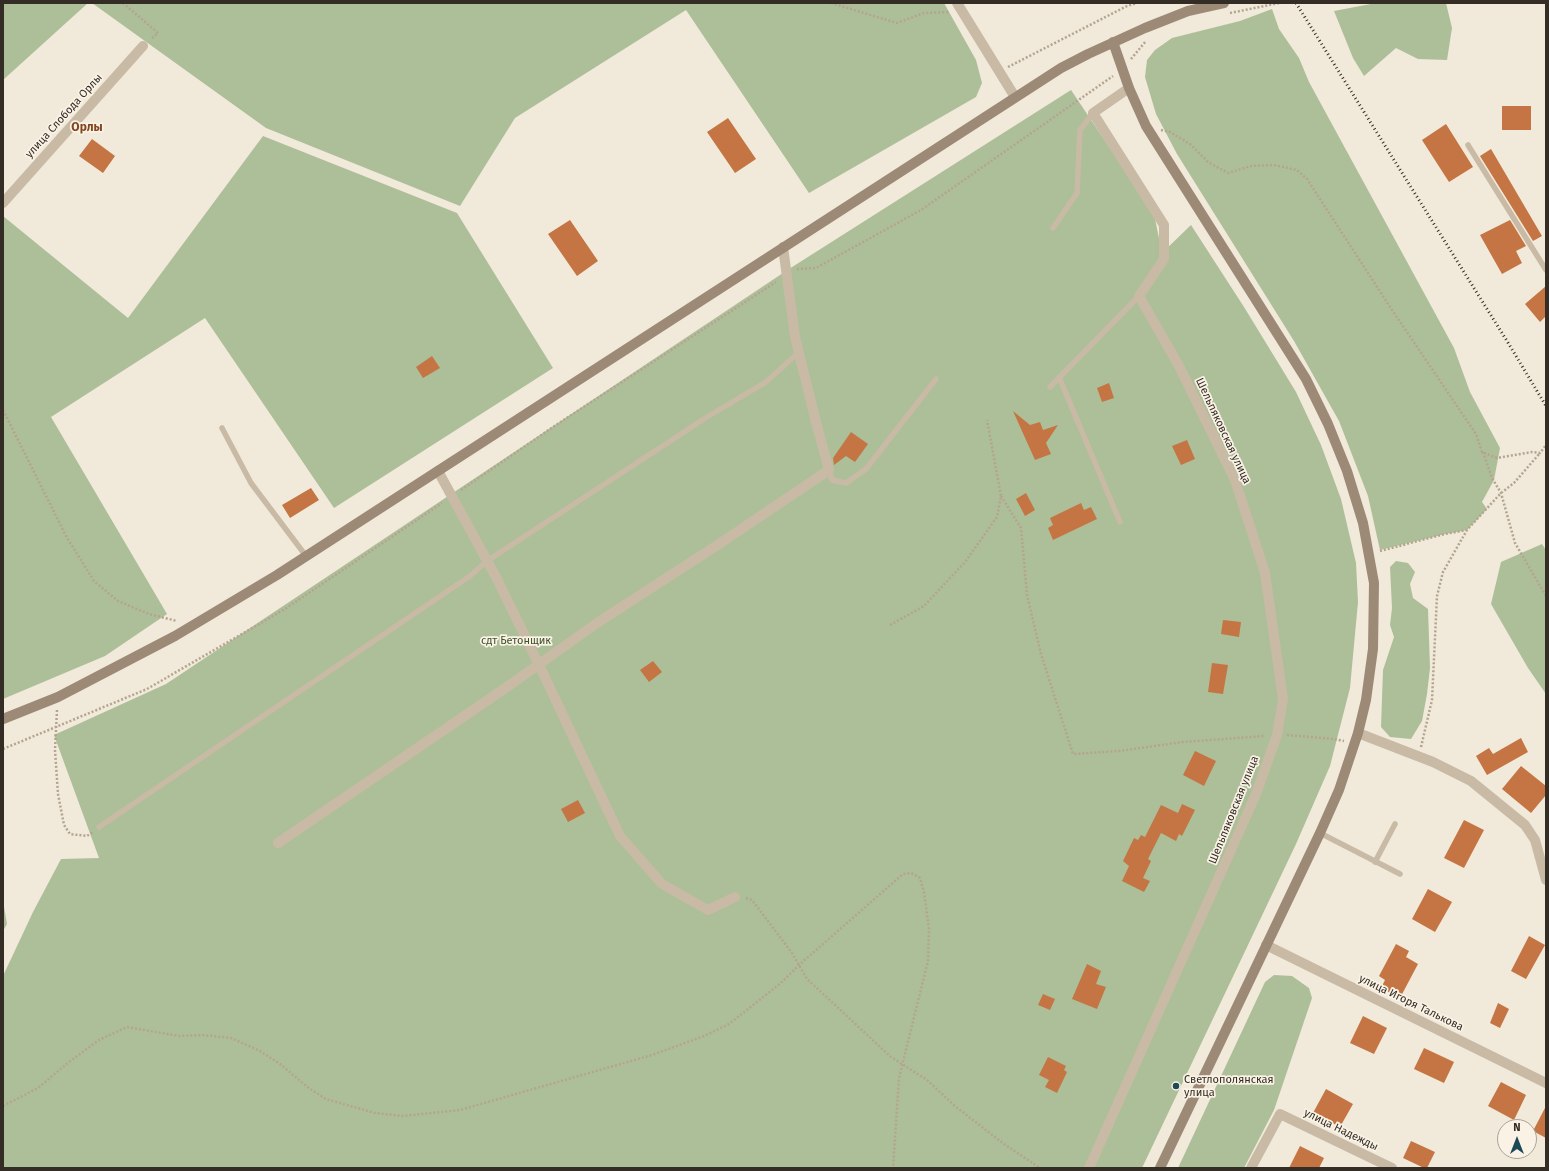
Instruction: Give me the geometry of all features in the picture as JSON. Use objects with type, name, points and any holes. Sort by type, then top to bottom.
[{"type":"main road","points":[[3,719],[58,697],[194,625],[306,556],[1061,68],[1113,42],[1188,11],[1224,3]]},
{"type":"main road","points":[[1113,42],[1129,88],[1146,126],[1306,380],[1328,424],[1347,471],[1363,523],[1370,554],[1374,583],[1373,649],[1366,700],[1358,733],[1339,790],[1160,1168]]},
{"type":"street","points":[[957,3],[1015,97]]},
{"type":"street","name":"улица Слобода Орлы","points":[[3,202],[144,46]]},
{"type":"street","points":[[1129,88],[1093,114],[1164,225],[1164,259],[1139,296]]},
{"type":"street","points":[[278,843],[597,623],[716,546],[829,470],[799,352],[786,275],[783,247]]},
{"type":"street","name":"Шельпяковская улица","points":[[1089,1168],[1256,794],[1277,735],[1283,699],[1262,566],[1235,480],[1179,366],[1139,296]]},
{"type":"street","points":[[438,471],[487,561],[539,664],[620,836],[662,884],[708,910],[735,898]]},
{"type":"street","points":[[1358,733],[1433,762],[1471,781],[1525,825],[1535,840],[1546,880]]},
{"type":"street","name":"улица Игоря Талькова","points":[[1266,945],[1546,1083]]},
{"type":"street","name":"улица Надежды","points":[[1251,1168],[1280,1114],[1392,1168]]},
{"type":"lane","points":[[1053,228],[1077,193],[1080,130],[1093,114]]},
{"type":"lane","points":[[1468,145],[1546,270]]},
{"type":"lane","points":[[1050,387],[1139,296]]},
{"type":"lane","points":[[99,826],[470,576],[487,561],[707,417],[766,382],[799,352]]},
{"type":"lane","points":[[1059,377],[1120,522]]},
{"type":"lane","points":[[829,470],[832,480],[846,483],[866,469],[936,379]]},
{"type":"lane","points":[[222,428],[251,483],[306,556]]},
{"type":"lane","points":[[1376,862],[1395,824]]},
{"type":"lane","points":[[1320,832],[1400,874]]},
{"type":"path","points":[[123,3],[158,33],[144,46]]},
{"type":"path","points":[[831,3],[897,23],[924,13],[956,11],[964,14]]},
{"type":"path","points":[[999,71],[1127,6],[1137,3]]},
{"type":"path","points":[[1226,14],[1279,3]]},
{"type":"path","points":[[3,749],[147,689],[285,608],[556,425],[795,269],[816,268],[921,210],[1122,70],[1147,39]]},
{"type":"path","points":[[1146,126],[1170,132],[1190,144],[1208,162],[1228,173],[1251,166],[1274,165],[1297,170],[1307,179],[1392,310],[1476,434],[1492,478],[1501,493],[1515,543],[1546,596]]},
{"type":"path","points":[[3,410],[66,536],[94,581],[118,601],[149,614],[194,625]]},
{"type":"path","points":[[890,625],[924,606],[965,562],[997,517],[1001,496],[987,420]]},
{"type":"path","points":[[1419,757],[1432,700],[1437,596],[1443,572],[1467,530],[1501,493],[1514,482],[1546,445]]},
{"type":"path","points":[[1482,452],[1497,458],[1532,452],[1540,453]]},
{"type":"path","points":[[1001,496],[1021,528],[1027,594],[1041,654],[1072,754],[1119,751],[1182,742],[1246,736],[1277,735],[1334,739],[1354,744]]},
{"type":"path","points":[[1370,554],[1410,542],[1467,530]]},
{"type":"path","points":[[58,697],[55,750],[58,794],[64,825],[70,834],[80,836],[87,836],[99,826]]},
{"type":"path","points":[[3,1106],[38,1088],[68,1062],[99,1040],[127,1027],[178,1036],[202,1035],[231,1038],[260,1051],[280,1064],[310,1089],[326,1099],[375,1113],[403,1116],[460,1110],[503,1096],[652,1055],[704,1036],[729,1024],[781,983],[799,965],[902,874],[911,873],[920,878],[924,892],[929,929],[928,961],[919,1003],[899,1078],[893,1168]]},
{"type":"path","points":[[735,898],[744,897],[752,900],[792,953],[807,979],[891,1057],[927,1080],[956,1107],[1004,1144],[1040,1168]]},
{"type":"green space","points":[[3,3],[88,3],[3,80]]},
{"type":"green space","points":[[92,3],[944,3],[976,60],[982,83],[976,97],[809,193],[686,10],[515,118],[460,206],[266,128]]},
{"type":"green space","points":[[1376,3],[1446,3],[1452,28],[1447,60],[1418,59],[1396,48],[1364,76],[1353,58],[1334,11]]},
{"type":"green space","points":[[1272,9],[1279,29],[1299,58],[1309,82],[1454,348],[1470,392],[1500,448],[1494,480],[1482,502],[1487,509],[1467,530],[1380,550],[1368,496],[1339,421],[1294,341],[1177,154],[1156,114],[1145,77],[1147,60],[1155,50],[1172,38],[1240,21]]},
{"type":"green space","name":"сдт Бетонщик","points":[[1071,90],[1154,214],[1162,253],[1191,225],[1244,307],[1296,392],[1321,445],[1341,499],[1356,563],[1358,602],[1350,688],[1330,766],[1296,844],[1142,1168],[3,1168],[3,976],[33,912],[61,859],[99,858],[54,735],[166,684],[789,269]]},
{"type":"green space","points":[[263,136],[457,213],[553,368],[334,508],[205,318],[51,417],[167,614],[105,656],[3,699],[3,216],[128,318]]},
{"type":"green space","points":[[1542,544],[1546,550],[1546,694],[1528,668],[1491,604],[1501,562]]},
{"type":"green space","points":[[1396,561],[1408,563],[1415,572],[1410,584],[1413,598],[1428,609],[1430,668],[1427,694],[1422,721],[1411,739],[1390,737],[1381,727],[1383,670],[1394,637],[1390,625],[1392,608],[1390,567]]},
{"type":"green space","points":[[3,901],[7,924],[3,931]]},
{"type":"green space","points":[[1274,975],[1292,976],[1309,988],[1312,998],[1274,1110],[1244,1168],[1178,1168],[1265,982]]},
{"type":"building","points":[[1502,106],[1531,106],[1531,130],[1502,130]]},
{"type":"building","points":[[728,118],[756,159],[735,173],[707,132]]},
{"type":"building","points":[[1446,124],[1473,167],[1449,182],[1422,140]]},
{"type":"building","points":[[92,139],[115,156],[103,173],[79,156]]},
{"type":"building","points":[[1491,149],[1542,236],[1533,241],[1480,156]]},
{"type":"building","points":[[570,220],[598,261],[577,276],[548,234]]},
{"type":"building","points":[[1510,220],[1526,246],[1516,251],[1522,263],[1502,274],[1480,235]]},
{"type":"building","points":[[1546,286],[1546,316],[1540,322],[1525,304]]},
{"type":"building","points":[[432,356],[440,368],[423,378],[416,367]]},
{"type":"building","points":[[1109,383],[1114,398],[1102,402],[1097,388]]},
{"type":"building","points":[[1013,411],[1030,425],[1040,422],[1043,430],[1058,425],[1046,443],[1051,454],[1035,460]]},
{"type":"building","points":[[851,432],[868,444],[855,462],[846,456],[834,465],[833,458]]},
{"type":"building","points":[[1187,440],[1195,459],[1181,465],[1172,446]]},
{"type":"building","points":[[311,488],[319,500],[290,518],[282,505]]},
{"type":"building","points":[[1026,493],[1035,510],[1025,516],[1016,499]]},
{"type":"building","points":[[1081,503],[1084,510],[1091,507],[1097,519],[1053,540],[1048,528],[1053,525],[1050,518]]},
{"type":"building","points":[[1223,620],[1241,622],[1239,637],[1221,634]]},
{"type":"building","points":[[653,661],[662,672],[649,682],[640,670]]},
{"type":"building","points":[[1212,663],[1228,665],[1223,694],[1208,692]]},
{"type":"building","points":[[1521,738],[1528,752],[1487,775],[1476,756],[1489,748],[1493,754]]},
{"type":"building","points":[[1195,751],[1216,761],[1204,786],[1183,775]]},
{"type":"building","points":[[1521,766],[1546,786],[1546,795],[1531,813],[1502,789]]},
{"type":"building","points":[[578,800],[585,813],[568,822],[561,809]]},
{"type":"building","points":[[1182,804],[1195,810],[1182,836],[1179,834],[1176,841],[1161,833],[1148,859],[1151,861],[1143,878],[1150,881],[1144,892],[1122,881],[1129,866],[1123,861],[1134,838],[1138,840],[1141,835],[1145,837],[1161,805],[1178,813]]},
{"type":"building","points":[[1464,820],[1484,830],[1464,868],[1444,858]]},
{"type":"building","points":[[1428,889],[1452,902],[1435,932],[1412,919]]},
{"type":"building","points":[[1529,936],[1545,945],[1526,979],[1511,971]]},
{"type":"building","points":[[1396,944],[1409,951],[1406,957],[1418,964],[1400,998],[1381,988],[1385,980],[1379,976]]},
{"type":"building","points":[[1087,964],[1101,971],[1096,984],[1106,987],[1097,1009],[1072,999]]},
{"type":"building","points":[[1043,994],[1055,999],[1050,1010],[1038,1005]]},
{"type":"building","points":[[1498,1003],[1509,1009],[1500,1028],[1490,1023]]},
{"type":"building","points":[[1363,1016],[1387,1028],[1374,1054],[1350,1043]]},
{"type":"building","points":[[1424,1048],[1454,1062],[1444,1083],[1414,1069]]},
{"type":"building","points":[[1048,1057],[1066,1066],[1064,1070],[1067,1072],[1057,1093],[1045,1087],[1049,1080],[1039,1075]]},
{"type":"building","points":[[1501,1082],[1526,1095],[1514,1119],[1488,1106]]},
{"type":"building","points":[[1326,1089],[1353,1104],[1340,1127],[1313,1113]]},
{"type":"building","points":[[1546,1106],[1546,1138],[1537,1133],[1537,1123]]},
{"type":"building","points":[[1411,1141],[1435,1152],[1427,1168],[1403,1158]]},
{"type":"building","points":[[1300,1146],[1324,1158],[1319,1168],[1289,1168]]},
{"type":"railway","points":[[1296,3],[1546,406]]},
{"type":"place","name":"Светлополянская улица","points":[[1176,1086]]},
{"type":"district","name":"Орлы","points":[[87,128]]}]
